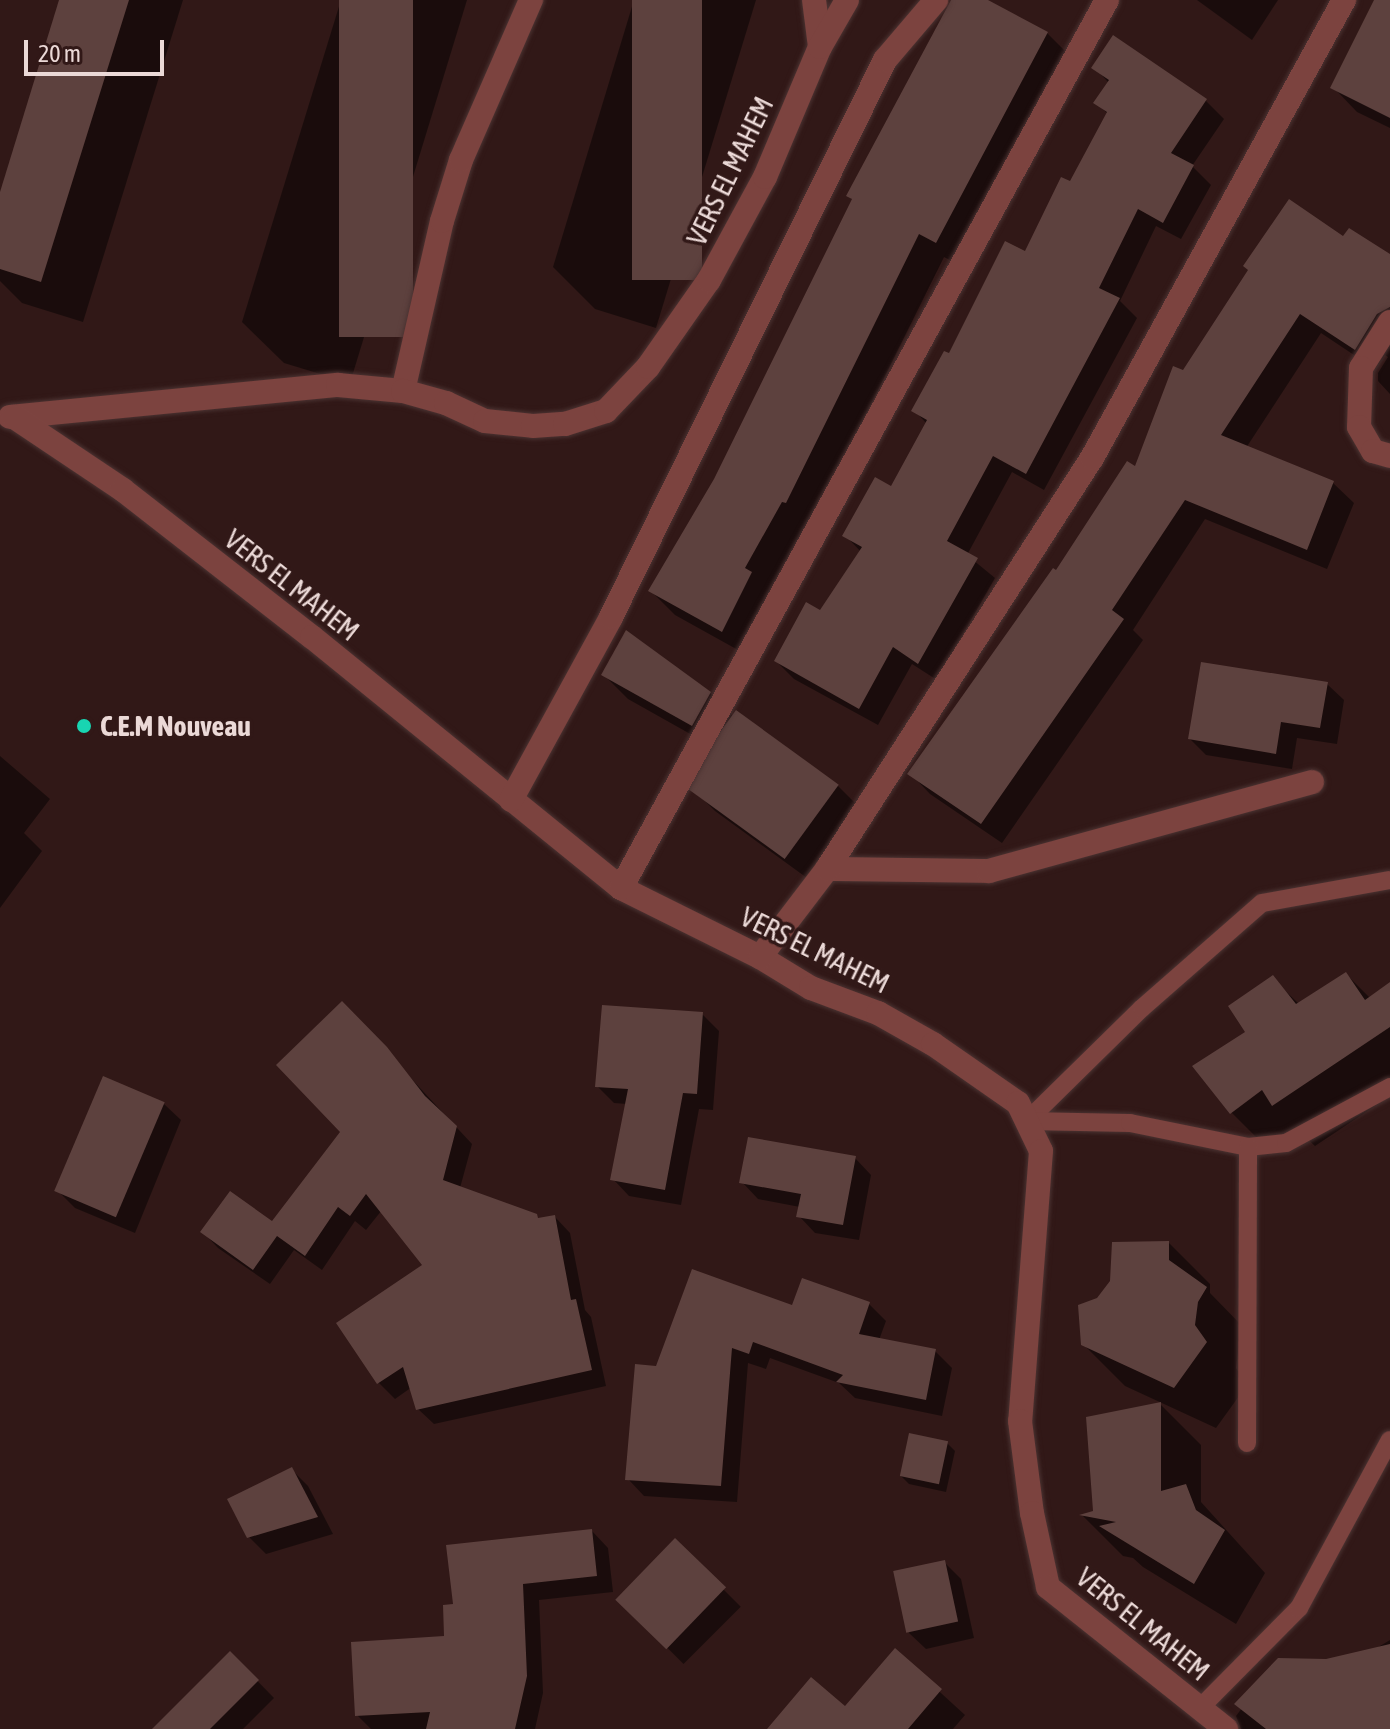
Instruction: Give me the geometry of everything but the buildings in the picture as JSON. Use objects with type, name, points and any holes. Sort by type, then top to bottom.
[{"type":"street","points":[[403,391],[442,221],[461,160],[531,0]]},
{"type":"street","points":[[814,0],[820,47]]},
{"type":"street","name":"VERS EL MAHEM","points":[[7,417],[338,385],[403,391],[446,403],[485,421],[501,423],[565,424],[606,411],[648,367],[709,280],[765,177],[820,47],[847,0]]},
{"type":"street","points":[[511,800],[611,617],[885,60],[936,0]]},
{"type":"street","points":[[621,888],[1107,0]]},
{"type":"street","points":[[760,957],[827,869],[1092,458],[1344,0]]},
{"type":"street","points":[[1390,322],[1361,368],[1359,427],[1373,451],[1390,456]]},
{"type":"street","name":"VERS EL MAHEM","points":[[7,417],[123,490],[312,637],[621,888],[760,957],[811,988],[878,1013],[933,1044],[1018,1103],[1041,1151],[1020,1421],[1032,1513],[1048,1587],[1226,1729]]},
{"type":"street","points":[[827,869],[989,871],[1312,782]]},
{"type":"lane","points":[[1027,1121],[1142,1008],[1262,903],[1390,880]]},
{"type":"lane","points":[[1027,1121],[1130,1123],[1248,1147],[1286,1143],[1390,1087]]},
{"type":"lane","points":[[1247,1443],[1248,1147]]},
{"type":"lane","points":[[1200,1708],[1299,1608],[1390,1440]]},
{"type":"place","name":"C.E.M Nouveau","points":[[84,726]]}]
